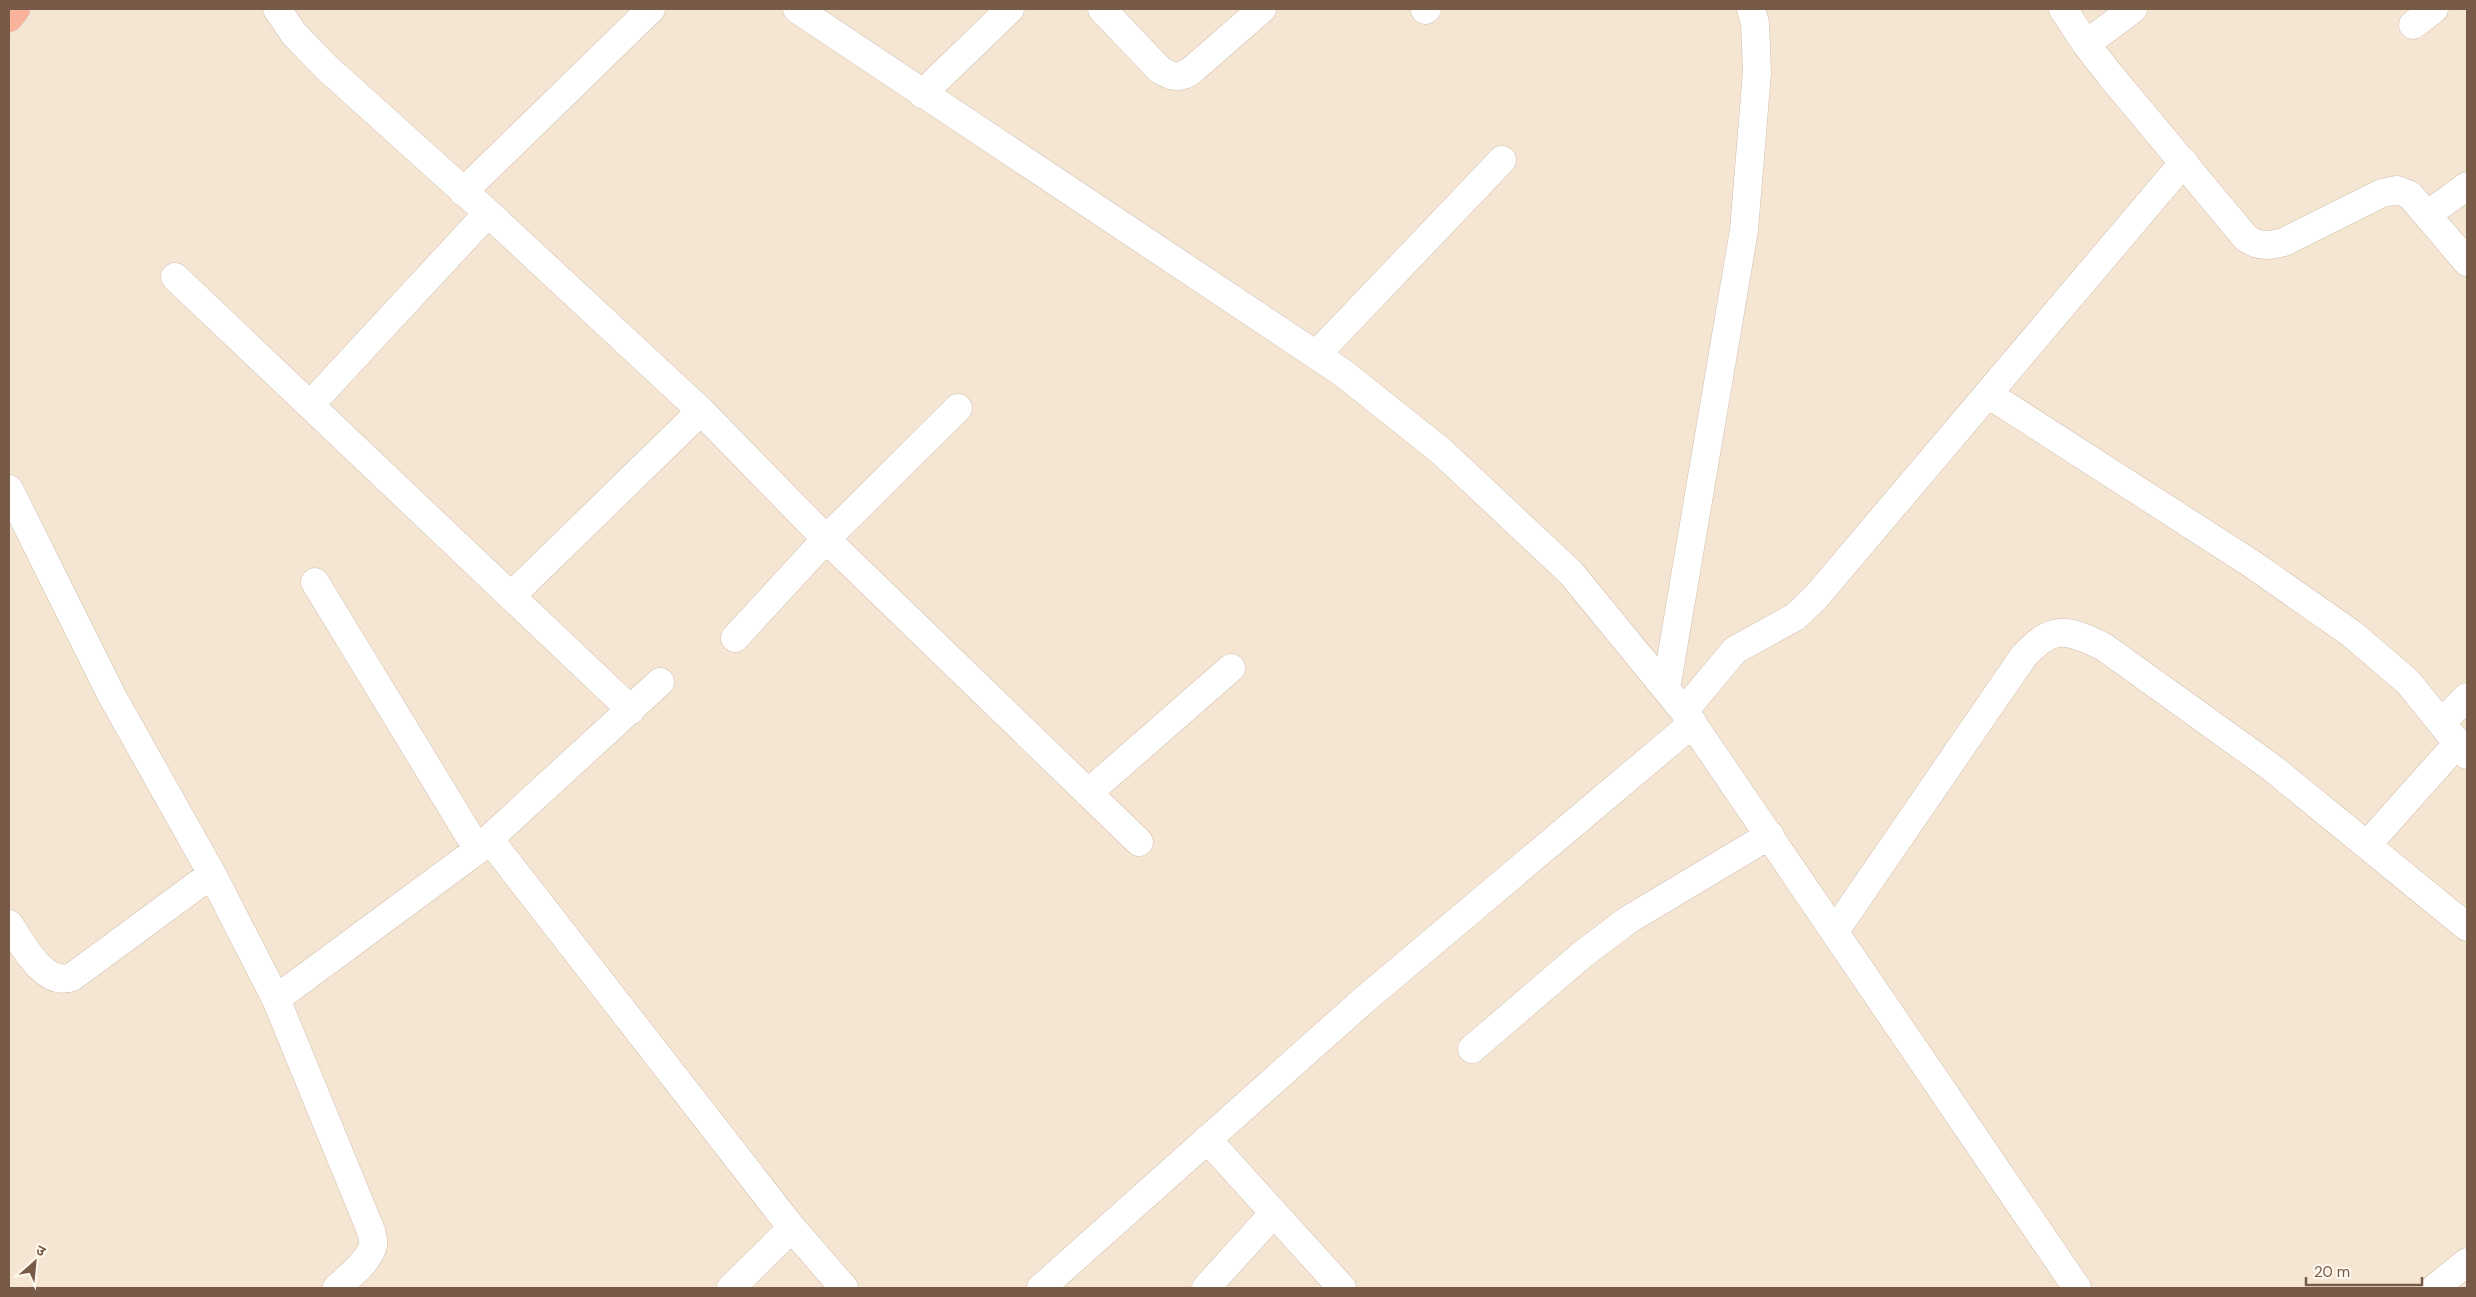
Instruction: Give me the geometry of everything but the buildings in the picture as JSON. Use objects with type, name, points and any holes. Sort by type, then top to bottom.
[{"type":"highway","points":[[9,18],[16,9]]},
{"type":"street","points":[[277,9],[294,34],[326,67],[488,213],[701,411],[826,540],[1139,842]]},
{"type":"street","points":[[463,192],[651,9]]},
{"type":"street","points":[[797,9],[1343,373],[1441,451],[1570,573],[1689,717],[2077,1288]]},
{"type":"street","points":[[922,94],[1010,9]]},
{"type":"street","points":[[1102,9],[1160,70],[1170,76],[1179,77],[1191,71],[1262,9]]},
{"type":"street","points":[[1666,689],[1744,230],[1757,72],[1756,32],[1751,9]]},
{"type":"street","points":[[2063,9],[2086,44],[2246,238],[2260,246],[2284,242],[2390,191],[2397,190],[2410,195],[2467,262]]},
{"type":"street","points":[[2086,44],[2133,9]]},
{"type":"street","points":[[1316,355],[1502,160]]},
{"type":"street","points":[[1041,1288],[1364,1000],[1689,717],[1735,650],[1795,617],[1811,602],[2184,162]]},
{"type":"street","points":[[2427,216],[2467,186]]},
{"type":"street","points":[[310,405],[488,213]]},
{"type":"street","points":[[175,277],[631,710]]},
{"type":"street","points":[[1988,394],[2312,604],[2381,658],[2408,682],[2442,722],[2462,750],[2367,845]]},
{"type":"street","points":[[735,638],[826,540],[958,408]]},
{"type":"street","points":[[511,596],[701,411]]},
{"type":"street","points":[[9,489],[116,704],[212,874],[276,999],[372,1235],[373,1244],[370,1252],[337,1288]]},
{"type":"street","points":[[315,582],[484,845],[792,1228],[844,1288]]},
{"type":"street","points":[[1835,931],[2023,657],[2038,641],[2051,634],[2066,633],[2085,638],[2104,648],[2271,767],[2467,927]]},
{"type":"street","points":[[1088,794],[1231,668]]},
{"type":"street","points":[[276,999],[484,845],[660,682]]},
{"type":"street","points":[[2442,722],[2467,697]]},
{"type":"street","points":[[1472,1049],[1583,954],[1628,920],[1770,835]]},
{"type":"street","points":[[9,924],[43,972],[51,978],[64,980],[72,977],[212,874]]},
{"type":"street","points":[[1207,1139],[1342,1288]]},
{"type":"street","points":[[1206,1288],[1274,1214]]},
{"type":"street","points":[[731,1288],[792,1228]]},
{"type":"street","points":[[2435,1288],[2467,1262]]},
{"type":"shaded area","points":[[9,9],[2467,9],[2467,1288],[9,1288]]}]
